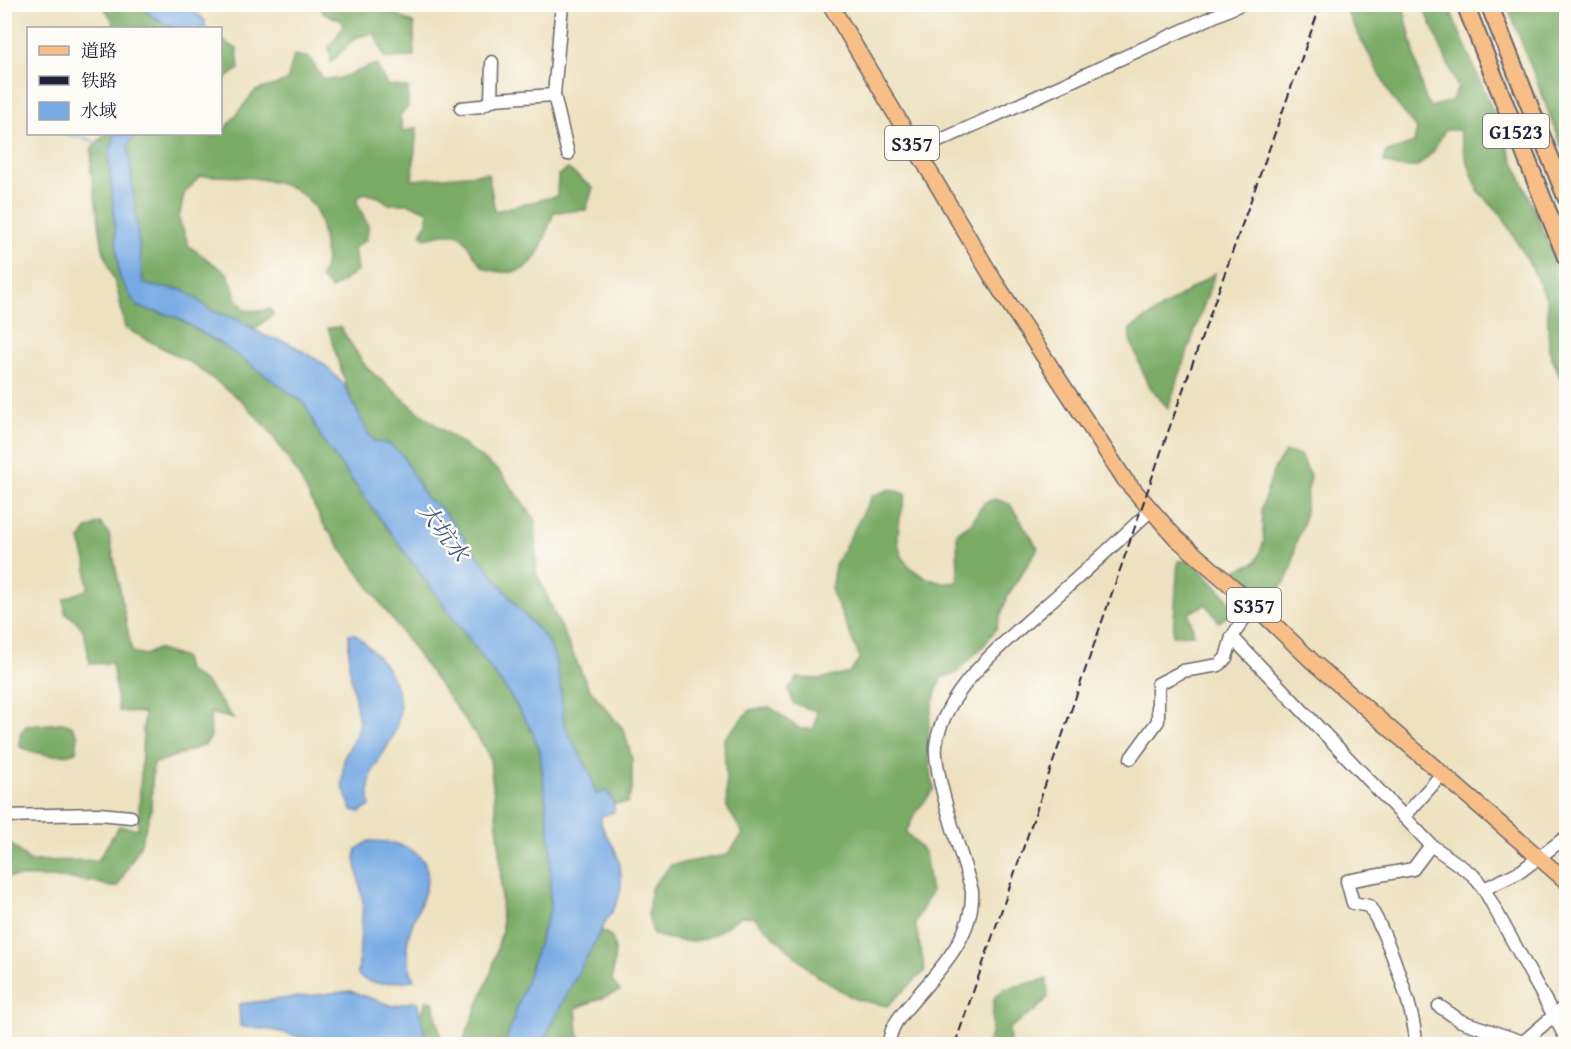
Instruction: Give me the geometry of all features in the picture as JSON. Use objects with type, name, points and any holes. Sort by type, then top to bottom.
[{"type":"highway","name":"G1523","points":[[1465,4],[1566,257]]},
{"type":"highway","name":"G1523","points":[[1489,4],[1566,197]]},
{"type":"main road","name":"S357","points":[[830,4],[995,282],[1125,480],[1176,538],[1254,604],[1313,662],[1566,881]]},
{"type":"street","points":[[562,4],[554,95],[568,154]]},
{"type":"street","points":[[917,151],[1241,4]]},
{"type":"street","points":[[491,101],[492,62]]},
{"type":"street","points":[[461,108],[481,106],[491,101],[554,95]]},
{"type":"street","points":[[889,1044],[894,1025],[949,959],[967,926],[973,906],[972,891],[938,768],[936,747],[946,715],[954,701],[987,660],[1151,510]]},
{"type":"street","points":[[1131,758],[1158,721],[1158,684],[1183,671],[1219,665],[1226,658],[1232,637],[1254,604]]},
{"type":"street","points":[[1232,637],[1431,845],[1473,875],[1484,889],[1566,1038]]},
{"type":"street","points":[[1404,817],[1442,774]]},
{"type":"street","points":[[4,816],[99,814],[131,817]]},
{"type":"street","points":[[1484,889],[1521,871],[1566,837]]},
{"type":"street","points":[[1416,1044],[1412,1015],[1378,920],[1369,906],[1353,903],[1347,881],[1413,870],[1431,845]]},
{"type":"street","points":[[1439,1006],[1461,1021],[1524,1044],[1566,1005]]},
{"type":"green space","points":[[106,5],[139,5],[158,21],[172,27],[114,27],[113,21],[104,7]]},
{"type":"green space","points":[[319,5],[392,5],[391,12],[414,24],[414,57],[385,58],[374,33],[356,37],[331,62],[329,48],[343,27],[341,20],[323,13]]},
{"type":"green space","points":[[1343,5],[1403,5],[1423,92],[1430,107],[1451,101],[1458,88],[1423,5],[1448,5],[1566,285],[1566,392],[1549,350],[1547,300],[1531,266],[1502,216],[1479,192],[1466,159],[1459,130],[1445,130],[1433,152],[1417,167],[1398,167],[1384,162],[1385,153],[1414,143],[1417,129],[1392,98]]},
{"type":"green space","points":[[1507,5],[1566,5],[1566,157]]},
{"type":"green space","points":[[222,41],[237,49],[239,69],[222,81]]},
{"type":"green space","points":[[294,55],[310,58],[323,79],[338,79],[376,64],[387,85],[408,88],[408,107],[400,115],[403,132],[417,127],[412,180],[488,173],[495,211],[557,196],[558,175],[568,169],[593,188],[586,210],[554,212],[544,240],[532,261],[525,268],[514,272],[501,272],[484,268],[467,243],[458,235],[425,238],[421,234],[427,222],[428,211],[409,204],[389,204],[379,197],[364,193],[356,200],[368,226],[367,239],[354,248],[357,271],[332,289],[320,278],[326,259],[318,215],[311,203],[301,194],[289,187],[260,179],[200,176],[184,194],[179,219],[189,246],[228,274],[236,297],[244,310],[270,309],[273,314],[256,328],[212,311],[184,290],[151,286],[143,282],[128,145],[133,135],[193,135],[194,137],[222,135],[255,91],[287,81]]},
{"type":"green space","points":[[104,135],[115,135],[109,159],[119,276],[138,307],[176,317],[221,344],[303,402],[321,438],[510,695],[532,731],[540,751],[551,848],[550,910],[505,1044],[462,1044],[491,973],[502,930],[500,851],[490,760],[486,749],[322,522],[299,476],[269,430],[242,401],[193,364],[125,328],[118,292],[103,249],[91,170],[92,148]]},
{"type":"green space","points":[[1215,273],[1168,408],[1145,378],[1130,340],[1130,329]]},
{"type":"green space","points":[[340,327],[366,367],[420,413],[500,472],[536,521],[536,572],[588,687],[624,730],[632,759],[632,790],[627,803],[614,804],[607,791],[596,794],[590,773],[564,725],[560,682],[545,637],[519,609],[441,508],[426,498],[389,444],[376,442],[368,434],[347,388],[328,328]]},
{"type":"green space","points":[[1285,452],[1300,455],[1310,475],[1303,524],[1295,545],[1293,565],[1285,582],[1269,598],[1260,600],[1247,592],[1236,577],[1235,571],[1256,562],[1264,541],[1261,509],[1274,469]]},
{"type":"green space","points":[[890,489],[906,494],[900,517],[898,539],[904,559],[911,568],[930,579],[943,583],[958,582],[957,533],[971,523],[985,502],[996,499],[1010,504],[1038,548],[1008,595],[996,629],[984,645],[955,674],[942,677],[936,691],[929,732],[929,760],[934,789],[916,812],[906,832],[925,853],[931,892],[915,923],[925,971],[887,1006],[855,999],[814,974],[754,917],[741,916],[719,931],[700,940],[679,941],[653,934],[648,915],[651,888],[671,865],[727,855],[743,834],[727,807],[724,739],[750,710],[770,707],[800,729],[814,729],[817,711],[794,704],[788,689],[798,678],[819,679],[850,673],[860,658],[831,589],[835,565],[872,496]]},
{"type":"green space","points":[[100,523],[109,534],[132,652],[145,655],[157,649],[184,658],[187,670],[206,683],[234,719],[210,713],[211,737],[205,745],[153,764],[151,810],[140,846],[117,887],[72,879],[5,877],[5,838],[29,861],[98,860],[119,826],[138,829],[144,713],[119,711],[112,663],[90,664],[85,634],[79,624],[65,613],[64,599],[88,589],[86,561],[80,540],[87,529]]},
{"type":"green space","points":[[1178,561],[1191,561],[1238,609],[1219,622],[1206,604],[1189,613],[1194,634],[1173,635]]},
{"type":"green space","points":[[62,723],[72,726],[78,736],[76,752],[48,755],[20,747],[20,734],[26,726]]},
{"type":"green space","points":[[601,930],[612,937],[615,950],[612,981],[620,991],[576,1008],[578,1033],[583,1044],[544,1044],[551,1024]]},
{"type":"green space","points":[[1047,979],[1048,997],[1034,1011],[1009,1029],[1010,1044],[986,1044],[991,1035],[994,998],[1004,989]]},
{"type":"green space","points":[[426,1001],[433,1002],[442,1044],[427,1044],[420,1019]]},
{"type":"water","points":[[139,5],[183,6],[198,14],[205,21],[205,27],[176,27],[155,18]]},
{"type":"water","name":"大坑水","points":[[115,135],[133,135],[128,145],[143,282],[151,286],[184,290],[212,311],[236,319],[265,336],[289,343],[324,364],[344,385],[369,435],[376,442],[389,444],[402,455],[426,498],[441,508],[519,609],[545,637],[554,655],[560,682],[564,725],[590,773],[596,794],[607,791],[614,804],[614,812],[601,816],[601,821],[618,858],[621,885],[617,902],[551,1024],[544,1044],[505,1044],[550,910],[551,848],[540,751],[532,731],[510,695],[321,438],[303,402],[221,344],[176,317],[138,307],[119,276],[109,159]]},
{"type":"water","points":[[349,634],[355,634],[383,663],[396,686],[400,711],[392,737],[370,781],[370,806],[360,812],[352,810],[342,785],[344,758],[356,735],[359,721],[349,666]]},
{"type":"water","points":[[369,841],[402,846],[419,856],[425,864],[426,887],[409,932],[407,944],[408,960],[414,980],[377,983],[358,975],[363,902],[355,858],[357,849]]},
{"type":"water","points":[[350,991],[393,1006],[417,1001],[427,1044],[327,1044],[277,1031],[240,1026],[239,1004]]},
{"type":"waterway","points":[[69,135],[89,139],[111,152]]},
{"type":"railway","points":[[955,1044],[1168,432],[1321,4]]}]
